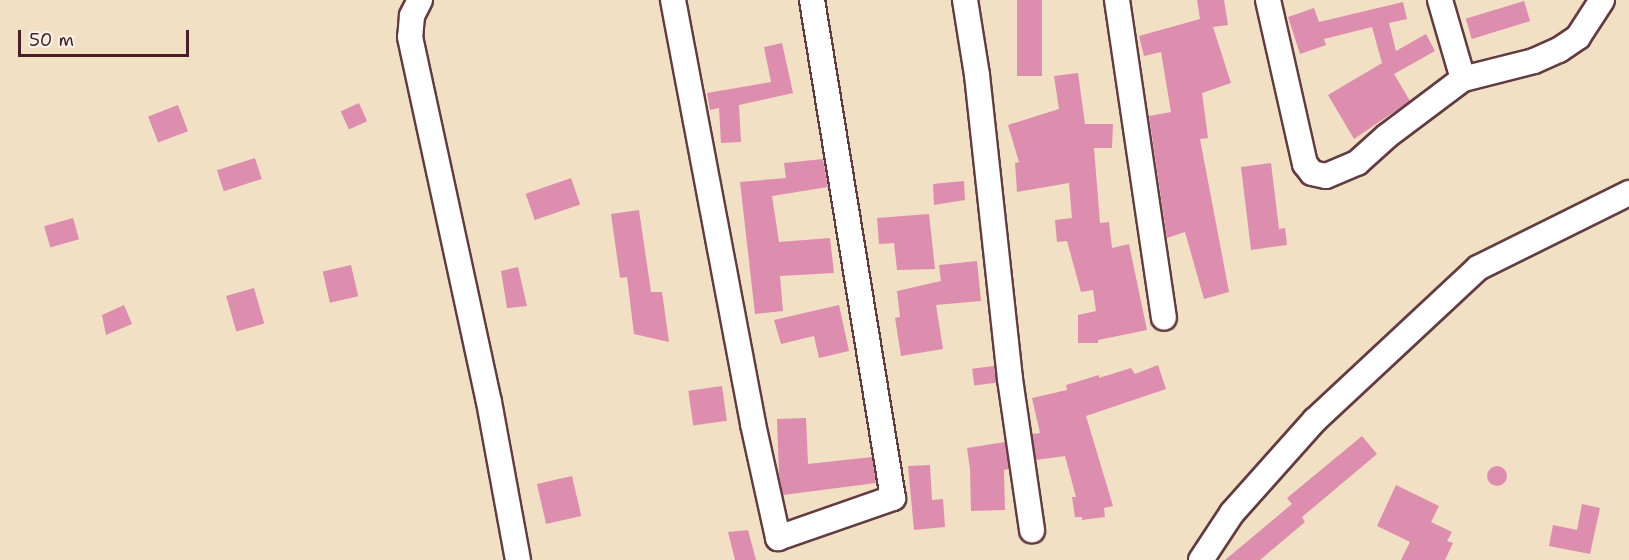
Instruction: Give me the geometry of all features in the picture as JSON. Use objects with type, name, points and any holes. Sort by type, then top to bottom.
[{"type":"street","points":[[420,0],[412,16],[410,37],[489,402],[518,560]]},
{"type":"street","points":[[673,0],[753,424],[778,538],[893,498],[812,0]]},
{"type":"street","points":[[965,0],[977,75],[1010,379],[1032,530]]},
{"type":"street","points":[[1117,0],[1164,318]]},
{"type":"street","points":[[1268,0],[1305,164],[1312,173],[1326,176],[1357,163],[1387,136],[1463,79],[1534,61],[1559,50],[1578,37],[1598,2]]},
{"type":"street","points":[[1440,0],[1463,79]]},
{"type":"street","points":[[1201,560],[1232,513],[1315,420],[1478,268],[1629,193]]},
{"type":"building","points":[[1017,0],[1042,0],[1042,76],[1017,76]]},
{"type":"building","points":[[1197,0],[1224,0],[1228,25],[1213,27],[1231,83],[1202,93],[1208,138],[1200,139],[1229,292],[1204,299],[1185,232],[1167,238],[1149,116],[1171,112],[1161,52],[1144,56],[1139,36],[1200,19]]},
{"type":"building","points":[[1524,1],[1530,21],[1472,39],[1466,19]]},
{"type":"building","points":[[1403,2],[1407,19],[1389,23],[1396,51],[1426,34],[1435,51],[1394,74],[1410,101],[1354,139],[1328,95],[1382,63],[1372,27],[1324,39],[1326,45],[1300,54],[1288,17],[1314,8],[1319,22]]},
{"type":"building","points":[[782,43],[793,93],[739,105],[741,142],[721,143],[719,108],[710,110],[707,93],[771,82],[764,47]]},
{"type":"building","points":[[1078,73],[1085,124],[1113,124],[1112,148],[1094,148],[1100,223],[1109,222],[1112,248],[1129,244],[1147,330],[1098,340],[1098,343],[1078,343],[1078,315],[1096,311],[1093,290],[1081,292],[1067,241],[1057,242],[1055,220],[1072,218],[1069,183],[1017,192],[1015,163],[1019,162],[1008,125],[1059,109],[1054,76]]},
{"type":"building","points":[[359,103],[367,121],[349,129],[341,111]]},
{"type":"building","points":[[178,105],[188,131],[158,143],[148,116]]},
{"type":"building","points":[[255,158],[262,179],[224,191],[217,170]]},
{"type":"building","points":[[823,159],[828,187],[772,196],[779,242],[830,238],[834,273],[780,276],[783,311],[755,314],[740,182],[786,178],[784,163]]},
{"type":"building","points":[[1271,163],[1279,229],[1285,228],[1287,245],[1251,250],[1241,167]]},
{"type":"building","points":[[571,178],[580,204],[535,220],[526,194]]},
{"type":"building","points":[[964,181],[965,200],[934,205],[933,184]]},
{"type":"building","points":[[639,210],[651,292],[662,292],[669,342],[634,334],[627,277],[620,278],[611,214]]},
{"type":"building","points":[[929,214],[935,269],[897,270],[894,243],[879,244],[877,218]]},
{"type":"building","points":[[73,218],[79,239],[50,247],[44,226]]},
{"type":"building","points":[[977,261],[981,301],[936,305],[943,349],[901,356],[895,318],[900,317],[897,291],[941,281],[939,265]]},
{"type":"building","points":[[351,265],[358,296],[330,303],[323,272]]},
{"type":"building","points":[[518,267],[527,306],[507,308],[501,271]]},
{"type":"building","points":[[254,288],[264,324],[236,332],[226,296]]},
{"type":"building","points":[[124,305],[132,324],[106,335],[102,315]]},
{"type":"building","points":[[839,305],[849,351],[819,358],[814,336],[781,344],[774,320]]},
{"type":"building","points":[[1158,365],[1166,389],[1086,416],[1113,506],[1104,508],[1105,517],[1082,520],[1082,517],[1075,517],[1072,497],[1076,497],[1065,456],[1036,460],[1032,434],[1040,433],[1032,398],[1067,390],[1066,385],[1099,375],[1099,378],[1131,368],[1135,374]]},
{"type":"building","points":[[994,366],[996,383],[974,386],[972,369]]},
{"type":"building","points":[[722,386],[727,421],[693,425],[688,391]]},
{"type":"building","points":[[806,418],[808,464],[872,457],[876,483],[783,495],[779,474],[777,419]]},
{"type":"building","points":[[1362,436],[1377,454],[1302,517],[1305,522],[1260,560],[1225,560],[1292,504],[1287,498]]},
{"type":"building","points":[[1005,442],[1009,469],[1004,470],[1005,510],[971,511],[967,448]]},
{"type":"building","points":[[930,465],[932,500],[943,499],[945,527],[914,530],[908,466]]},
{"type":"building","points":[[1497,466],[1504,469],[1507,476],[1504,483],[1497,486],[1490,483],[1487,476],[1490,469]]},
{"type":"building","points":[[572,476],[581,516],[546,524],[537,484]]},
{"type":"building","points":[[1396,485],[1439,506],[1431,522],[1452,532],[1447,541],[1453,543],[1445,560],[1401,560],[1410,542],[1377,526]]},
{"type":"building","points":[[1582,504],[1600,508],[1590,554],[1549,546],[1553,525],[1577,530]]},
{"type":"building","points":[[748,530],[756,560],[735,560],[728,532]]}]
